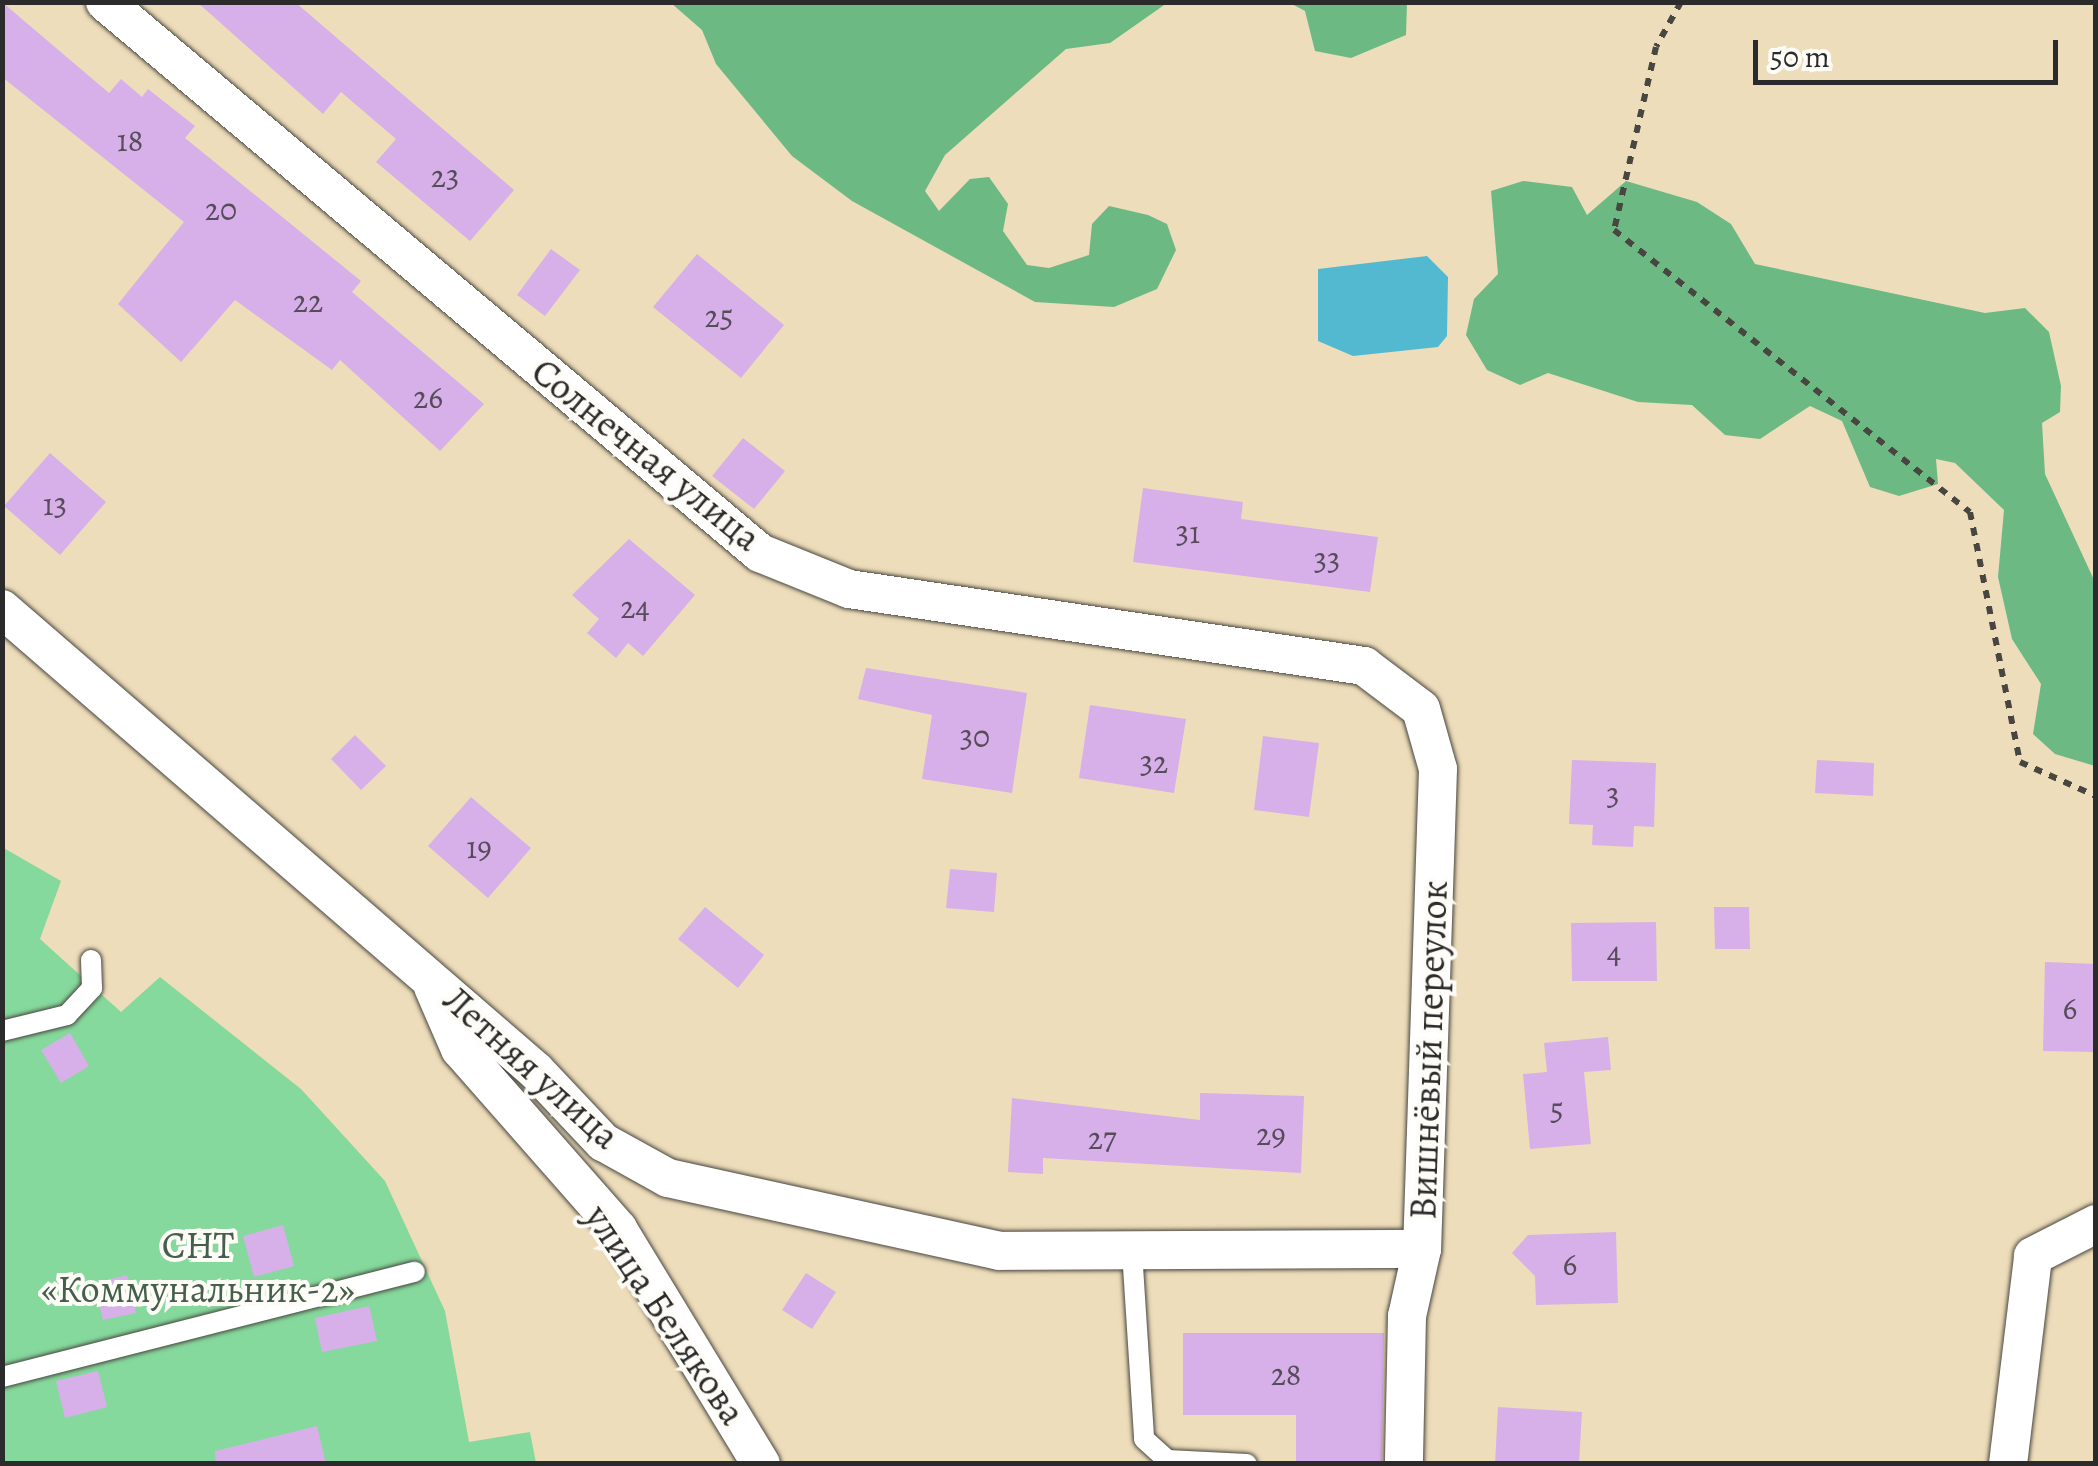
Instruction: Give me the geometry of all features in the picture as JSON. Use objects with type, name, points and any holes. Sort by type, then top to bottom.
[{"type":"street","name":"Солнечная улица","points":[[104,2],[760,553],[849,589],[1364,666]]},
{"type":"street","name":"Летняя улица","points":[[2,609],[428,974],[603,1142],[668,1178],[999,1252],[1422,1249]]},
{"type":"street","name":"Вишнёвый переулок","points":[[1364,666],[1422,709],[1438,769],[1422,1249],[1408,1316],[1404,1464]]},
{"type":"street","name":"улица Белякова","points":[[428,974],[460,1050],[618,1229],[762,1464]]},
{"type":"street","points":[[2008,1464],[2034,1256],[2096,1224]]},
{"type":"lane","points":[[2,1031],[67,1015],[92,988],[91,960]]},
{"type":"lane","points":[[1132,1252],[1144,1438],[1166,1460],[1246,1464]]},
{"type":"lane","points":[[2,1377],[416,1272]]},
{"type":"path","points":[[1681,2],[1656,47],[1614,230],[1970,512],[2020,762],[2096,796]]},
{"type":"green space","points":[[671,3],[1167,3],[1110,43],[1066,49],[945,155],[925,191],[939,211],[970,179],[989,177],[1008,204],[1003,231],[1027,265],[1049,268],[1089,255],[1092,224],[1109,206],[1148,215],[1167,224],[1176,250],[1157,289],[1114,307],[1035,302],[852,201],[792,156],[716,64],[702,30]]},
{"type":"green space","points":[[1290,3],[1407,3],[1406,35],[1351,58],[1315,51],[1305,11]]},
{"type":"green space","points":[[1523,181],[1572,187],[1587,215],[1626,181],[1697,202],[1731,224],[1755,264],[1985,313],[2025,308],[2049,332],[2061,386],[2060,412],[2042,423],[2045,474],[2095,582],[2095,766],[2055,754],[2033,734],[2041,684],[2012,639],[1998,577],[2004,510],[1955,463],[1936,459],[1938,484],[1899,496],[1870,487],[1842,421],[1810,406],[1760,439],[1725,435],[1692,405],[1638,402],[1548,373],[1520,385],[1487,370],[1466,335],[1474,299],[1498,274],[1491,191]]},
{"type":"green space","name":"СНТ «Коммунальник-2»","points":[[2,847],[61,881],[40,939],[121,1012],[160,977],[301,1089],[385,1181],[445,1311],[469,1442],[530,1432],[536,1463],[3,1463]]},
{"type":"water","points":[[1427,256],[1448,277],[1447,336],[1438,347],[1353,356],[1318,341],[1318,269]]},
{"type":"building","points":[[2,2],[109,93],[121,79],[142,97],[148,89],[195,126],[185,138],[361,281],[352,292],[484,404],[440,451],[340,360],[332,370],[235,300],[181,362],[118,304],[184,222],[2,77]]},
{"type":"building","points":[[197,2],[295,2],[514,190],[470,241],[376,162],[396,139],[341,92],[323,114]]},
{"type":"building","points":[[551,249],[580,270],[545,316],[517,295]]},
{"type":"building","points":[[697,254],[784,325],[741,378],[653,307]]},
{"type":"building","points":[[743,438],[785,471],[754,509],[712,476]]},
{"type":"building","points":[[50,453],[106,502],[60,555],[4,506]]},
{"type":"building","points":[[1143,488],[1243,502],[1241,519],[1378,537],[1370,592],[1133,562]]},
{"type":"building","points":[[629,539],[695,595],[643,656],[628,643],[616,658],[587,633],[599,619],[572,595]]},
{"type":"building","points":[[866,668],[1027,693],[1012,793],[922,779],[932,715],[858,699]]},
{"type":"building","points":[[1090,705],[1186,719],[1174,793],[1079,778]]},
{"type":"building","points":[[355,735],[386,766],[361,790],[331,759]]},
{"type":"building","points":[[1263,736],[1319,743],[1309,817],[1254,810]]},
{"type":"building","points":[[1572,760],[1656,763],[1654,827],[1634,826],[1633,847],[1592,845],[1593,825],[1569,824]]},
{"type":"building","points":[[1817,760],[1874,763],[1873,796],[1815,793]]},
{"type":"building","points":[[471,797],[531,848],[488,898],[428,846]]},
{"type":"building","points":[[950,869],[997,873],[994,912],[946,908]]},
{"type":"building","points":[[705,907],[764,955],[738,988],[678,939]]},
{"type":"building","points":[[1714,907],[1749,907],[1750,949],[1715,949]]},
{"type":"building","points":[[1656,922],[1657,981],[1572,981],[1571,923]]},
{"type":"building","points":[[2045,962],[2096,964],[2096,1052],[2043,1051]]},
{"type":"building","points":[[70,1033],[89,1066],[61,1083],[41,1050]]},
{"type":"building","points":[[1608,1037],[1611,1070],[1584,1072],[1591,1144],[1530,1149],[1523,1074],[1547,1072],[1544,1043]]},
{"type":"building","points":[[1200,1093],[1304,1096],[1301,1173],[1043,1158],[1043,1174],[1008,1172],[1012,1098],[1200,1120]]},
{"type":"building","points":[[283,1225],[294,1266],[254,1277],[243,1236]]},
{"type":"building","points":[[1616,1232],[1618,1303],[1536,1305],[1535,1276],[1512,1253],[1528,1235]]},
{"type":"building","points":[[806,1273],[836,1292],[812,1329],[782,1310]]},
{"type":"building","points":[[127,1275],[136,1313],[103,1320],[94,1283]]},
{"type":"building","points":[[369,1306],[377,1341],[322,1352],[315,1318]]},
{"type":"building","points":[[1183,1333],[1384,1333],[1382,1464],[1296,1464],[1296,1415],[1183,1415]]},
{"type":"building","points":[[98,1371],[107,1407],[65,1418],[56,1381]]},
{"type":"building","points":[[1498,1407],[1582,1412],[1579,1464],[1495,1464]]},
{"type":"building","points":[[317,1426],[326,1464],[216,1464],[215,1451]]}]
